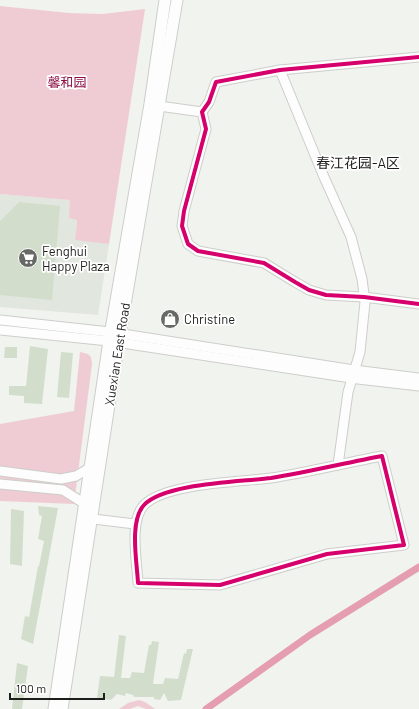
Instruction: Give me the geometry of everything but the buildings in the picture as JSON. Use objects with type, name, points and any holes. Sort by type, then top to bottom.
[{"type":"main road","name":"Xuexian East Road","points":[[154,105],[165,0]]},
{"type":"main road","name":"Xuexian East Road","points":[[54,709],[88,518],[85,504],[91,467],[115,337],[154,105],[177,0]]},
{"type":"main road","name":"Xuexian East Road","points":[[62,709],[88,518],[115,337]]},
{"type":"street","points":[[419,57],[280,70],[216,82],[209,102],[202,112],[206,129],[184,211],[182,226],[188,244],[198,251],[264,263],[310,290],[326,295],[364,296],[419,304]]},
{"type":"street","points":[[280,70],[324,177],[351,237],[358,260],[364,296],[360,352],[348,392],[338,465]]},
{"type":"street","points":[[154,105],[202,112]]},
{"type":"street","points":[[0,320],[353,374],[419,386]]},
{"type":"street","points":[[0,330],[115,337]]},
{"type":"street","points":[[353,374],[419,378]]},
{"type":"street","points":[[382,456],[404,545],[327,554],[220,585],[138,583],[135,524],[144,506],[154,498],[184,488],[272,478],[382,456]]},
{"type":"street","points":[[0,471],[61,479],[76,476],[91,467]]},
{"type":"street","points":[[0,484],[63,490],[85,504]]},
{"type":"street","points":[[88,518],[135,524]]},
{"type":"shaded area","points":[[0,194],[71,200],[77,220],[75,239],[109,244],[98,315],[0,307]]},
{"type":"green space","name":"馨和园","points":[[0,6],[69,13],[103,14],[145,9],[109,244],[75,240],[77,220],[69,218],[70,200],[0,194]]},
{"type":"green space","points":[[80,352],[88,354],[91,357],[92,364],[74,504],[0,501],[0,424],[74,411]]},
{"type":"green space","points":[[139,700],[155,709],[146,709],[138,706],[130,709],[119,709],[128,703]]},
{"type":"waterway","points":[[206,709],[310,635],[419,567]]},
{"type":"cycle path","points":[[419,57],[280,70],[216,82],[209,102],[202,112],[206,129],[184,211],[182,226],[188,244],[198,251],[264,263],[309,290],[326,295],[364,297],[419,304]]},
{"type":"cycle path","points":[[382,456],[404,545],[327,554],[220,585],[138,583],[135,531],[139,512],[144,505],[154,498],[168,492],[186,488],[223,482],[271,478],[382,456]]},
{"type":"place","name":"Fenghui Happy Plaza","points":[[28,258]]},
{"type":"place","name":"Christine","points":[[170,319]]},
{"type":"district","name":"春江花园-A区","points":[[358,163]]}]
